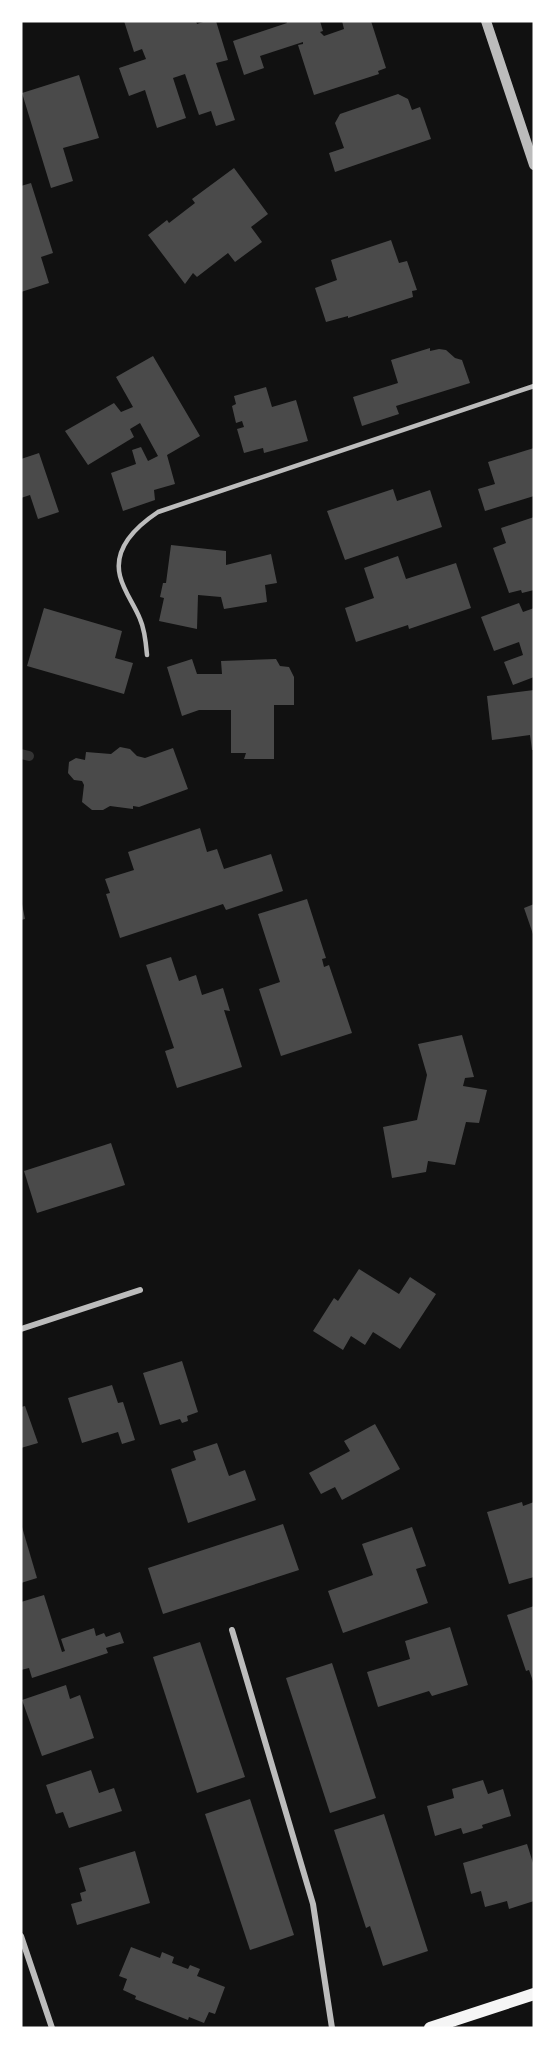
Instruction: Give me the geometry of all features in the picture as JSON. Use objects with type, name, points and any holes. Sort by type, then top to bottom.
[{"type":"main road","points":[[430,2028],[534,1994]]},
{"type":"street","points":[[486,21],[534,165]]},
{"type":"street","points":[[21,1329],[140,1290]]},
{"type":"street","points":[[232,1630],[313,1904],[332,2028]]},
{"type":"street","points":[[21,1936],[52,2028]]},
{"type":"lane","points":[[147,656],[141,620],[120,576],[119,563],[125,544],[140,524],[158,512],[534,386]]},
{"type":"building","points":[[124,21],[196,21],[197,24],[216,21],[228,60],[216,63],[235,120],[216,126],[211,111],[199,115],[185,74],[173,78],[186,118],[157,128],[145,90],[129,96],[119,68],[146,59],[142,49],[134,52]]},
{"type":"building","points":[[286,21],[320,21],[323,31],[320,32],[324,36],[344,29],[342,21],[371,21],[386,68],[378,71],[379,74],[314,95],[298,45],[303,42],[260,56],[264,68],[244,75],[233,41],[287,23]]},
{"type":"building","points":[[79,75],[99,138],[63,148],[73,181],[51,188],[22,93]]},
{"type":"building","points":[[398,94],[408,99],[412,110],[420,107],[431,139],[335,172],[329,153],[344,148],[335,123],[340,114]]},
{"type":"building","points":[[234,168],[268,214],[251,227],[262,242],[235,262],[228,253],[197,277],[193,273],[185,284],[148,235],[167,220],[169,223],[195,203],[192,199]]},
{"type":"building","points":[[31,183],[53,253],[41,257],[49,283],[21,292],[21,186]]},
{"type":"building","points":[[391,240],[399,263],[407,261],[417,290],[412,291],[413,297],[348,318],[348,316],[326,322],[315,288],[337,280],[331,260]]},
{"type":"building","points":[[430,348],[430,351],[446,350],[455,358],[462,360],[470,383],[396,406],[399,414],[362,426],[353,397],[398,383],[391,360]]},
{"type":"building","points":[[153,356],[200,436],[167,455],[175,484],[154,490],[155,500],[123,511],[111,473],[136,464],[132,450],[141,447],[148,461],[158,456],[140,423],[130,429],[134,437],[88,465],[65,431],[114,403],[121,412],[133,407],[116,377]]},
{"type":"building","points":[[266,387],[272,407],[296,400],[308,441],[264,453],[263,448],[244,453],[237,429],[244,427],[242,421],[236,423],[232,406],[236,404],[234,396]]},
{"type":"building","points":[[534,448],[534,496],[485,511],[478,489],[495,484],[488,462]]},
{"type":"building","points":[[39,453],[59,512],[38,519],[30,495],[21,498],[21,459]]},
{"type":"building","points":[[393,489],[397,501],[430,490],[442,527],[345,560],[327,511]]},
{"type":"building","points":[[534,517],[534,590],[509,593],[493,548],[506,543],[501,528]]},
{"type":"building","points":[[171,545],[226,551],[226,565],[271,554],[277,583],[265,585],[267,602],[224,609],[221,597],[198,595],[197,629],[159,621],[164,598],[160,597],[163,583],[166,583]]},
{"type":"building","points":[[398,556],[406,579],[456,563],[471,608],[409,629],[408,625],[356,642],[345,608],[374,598],[364,568]]},
{"type":"building","points":[[519,603],[523,612],[534,608],[534,677],[513,685],[504,662],[523,655],[519,642],[494,651],[481,617]]},
{"type":"building","points":[[44,608],[122,631],[115,658],[133,663],[124,694],[27,666]]},
{"type":"building","points":[[192,659],[197,674],[222,674],[221,661],[276,659],[280,666],[289,667],[294,677],[294,705],[274,705],[274,759],[244,759],[246,753],[231,753],[231,710],[199,710],[182,716],[167,667]]},
{"type":"building","points":[[534,690],[534,750],[532,750],[530,735],[492,740],[487,696]]},
{"type":"building","points":[[120,747],[130,749],[137,756],[145,758],[173,748],[188,789],[139,807],[133,806],[133,809],[110,806],[103,810],[92,810],[82,802],[84,785],[82,781],[74,780],[68,773],[69,762],[76,758],[85,760],[86,752],[111,754]]},
{"type":"building","points":[[200,828],[207,852],[217,849],[224,869],[271,854],[283,891],[226,910],[223,904],[120,938],[106,894],[110,893],[105,879],[134,870],[128,852]]},
{"type":"building","points":[[307,899],[326,958],[322,959],[324,967],[329,965],[352,1033],[281,1056],[259,989],[280,982],[258,914]]},
{"type":"building","points":[[534,904],[534,937],[524,908]]},
{"type":"building","points":[[21,905],[25,919],[21,920]]},
{"type":"building","points":[[171,957],[179,981],[196,975],[202,995],[223,988],[230,1011],[224,1010],[242,1067],[177,1088],[165,1051],[174,1048],[146,965]]},
{"type":"building","points":[[462,1035],[474,1077],[465,1078],[463,1086],[487,1090],[479,1123],[466,1122],[455,1165],[428,1161],[426,1172],[392,1178],[383,1127],[417,1120],[427,1075],[418,1044]]},
{"type":"building","points":[[111,1143],[125,1185],[37,1213],[24,1171]]},
{"type":"building","points":[[359,1269],[399,1294],[410,1277],[436,1294],[400,1349],[373,1332],[365,1345],[351,1336],[343,1350],[313,1331],[334,1298],[338,1301]]},
{"type":"building","points":[[182,1361],[198,1412],[187,1416],[188,1421],[182,1423],[180,1419],[160,1425],[143,1373]]},
{"type":"building","points":[[112,1385],[118,1403],[123,1402],[135,1440],[122,1444],[118,1432],[82,1443],[68,1398]]},
{"type":"building","points":[[25,1406],[38,1443],[21,1448],[21,1407]]},
{"type":"building","points":[[375,1424],[400,1469],[342,1500],[335,1487],[321,1494],[309,1473],[350,1451],[344,1441]]},
{"type":"building","points":[[217,1443],[229,1476],[245,1470],[256,1500],[188,1523],[171,1469],[196,1460],[193,1451]]},
{"type":"building","points":[[522,1502],[523,1506],[534,1502],[534,1577],[509,1584],[487,1512]]},
{"type":"building","points":[[283,1524],[299,1570],[163,1614],[148,1568]]},
{"type":"building","points":[[412,1527],[426,1566],[416,1569],[428,1603],[343,1633],[328,1591],[373,1575],[362,1544]]},
{"type":"building","points":[[21,1528],[37,1578],[21,1583]]},
{"type":"building","points":[[44,1595],[62,1652],[65,1651],[61,1639],[94,1628],[96,1636],[104,1633],[106,1637],[120,1632],[124,1643],[106,1648],[108,1653],[32,1678],[29,1668],[21,1670],[21,1602]]},
{"type":"building","points":[[534,1606],[534,1684],[529,1670],[526,1671],[507,1615]]},
{"type":"building","points":[[450,1627],[468,1685],[432,1696],[429,1691],[378,1707],[367,1672],[410,1659],[405,1641]]},
{"type":"building","points":[[200,1642],[245,1777],[197,1793],[153,1657]]},
{"type":"building","points":[[332,1663],[376,1798],[330,1813],[286,1678]]},
{"type":"building","points":[[66,1685],[70,1699],[80,1695],[94,1738],[42,1756],[22,1700]]},
{"type":"building","points":[[91,1770],[99,1793],[114,1788],[122,1811],[69,1828],[63,1812],[56,1814],[46,1785]]},
{"type":"building","points":[[483,1780],[488,1794],[503,1789],[511,1816],[463,1834],[461,1828],[435,1836],[427,1806],[454,1798],[452,1789]]},
{"type":"building","points":[[250,1799],[294,1935],[250,1950],[205,1814]]},
{"type":"building","points":[[384,1814],[428,1951],[383,1966],[370,1926],[366,1928],[334,1830]]},
{"type":"building","points":[[527,1844],[534,1866],[534,1901],[509,1909],[507,1901],[485,1907],[481,1891],[471,1894],[463,1863]]},
{"type":"building","points":[[135,1851],[150,1903],[77,1925],[71,1904],[82,1901],[80,1893],[86,1891],[79,1868]]},
{"type":"building","points":[[131,1947],[160,1958],[162,1952],[174,1957],[172,1963],[188,1969],[190,1965],[200,1969],[197,1976],[225,1987],[215,2014],[209,2012],[204,2023],[189,2017],[188,2020],[135,1999],[136,1996],[123,1990],[127,1979],[119,1976]]},
{"type":"waterway","points":[[21,754],[29,756]]}]
